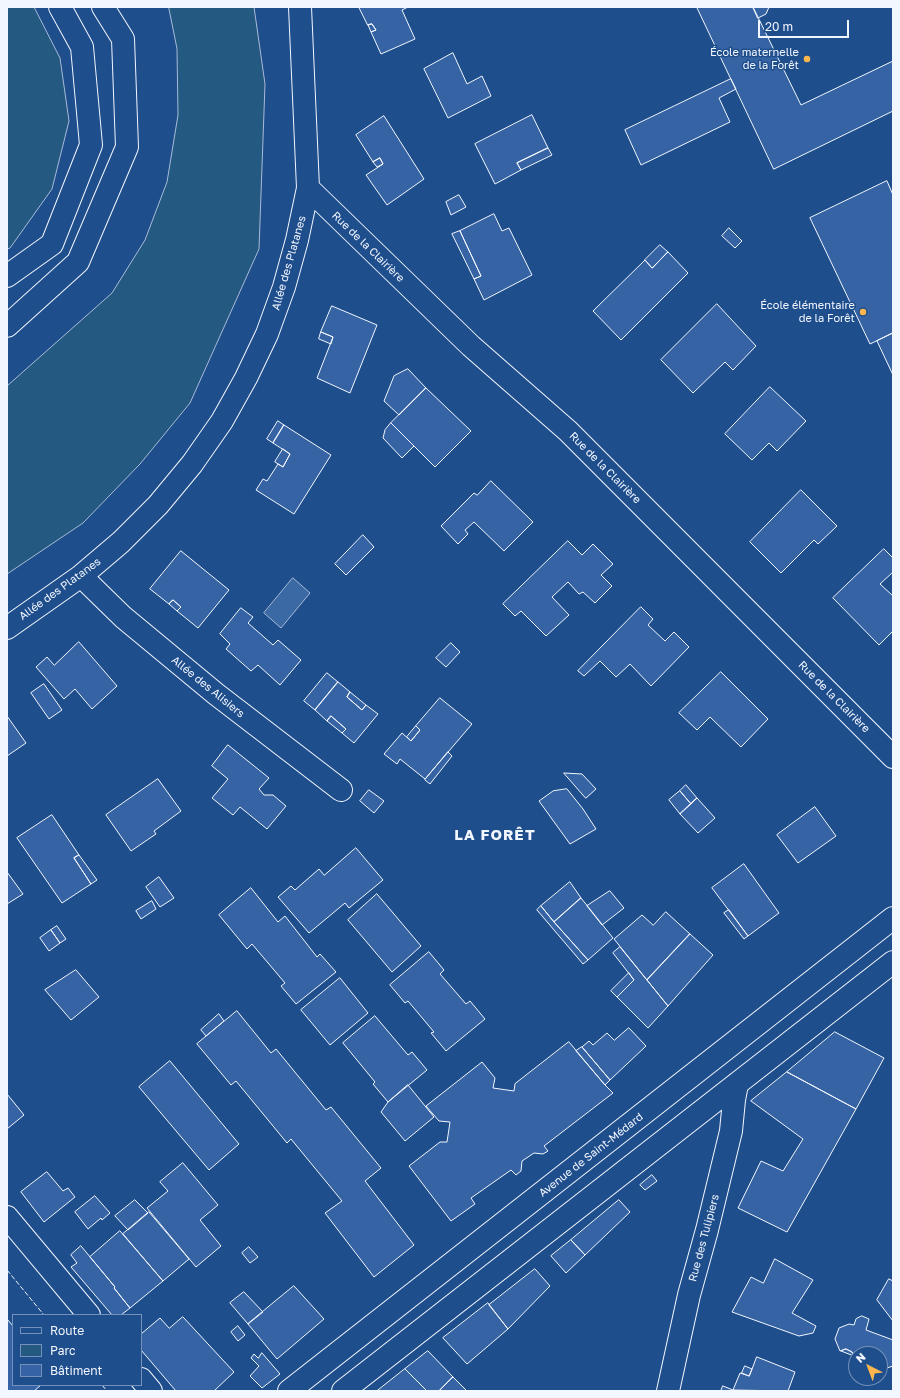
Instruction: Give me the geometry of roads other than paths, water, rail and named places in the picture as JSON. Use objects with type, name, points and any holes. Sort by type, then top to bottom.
[{"type":"main road","points":[[7,276],[52,244],[91,145],[82,47],[60,7]]},
{"type":"main road","points":[[7,326],[78,262],[127,147],[123,39],[104,7]]},
{"type":"main road","name":"Allée des Platanes","points":[[7,628],[81,576],[121,542],[158,505],[192,464],[222,421],[246,378],[270,327],[284,287],[297,240],[308,188],[300,7]]},
{"type":"main road","name":"Rue de la Clairière","points":[[308,188],[471,346],[568,431],[893,757]]},
{"type":"main road","name":"Allée des Alisiers","points":[[81,576],[123,617],[216,694],[341,790]]},
{"type":"main road","name":"Avenue de Saint-Médard","points":[[289,1391],[893,918]]},
{"type":"main road","points":[[343,1391],[893,962]]},
{"type":"main road","name":"Rue des Tulipiers","points":[[668,1391],[689,1296],[732,1131],[734,1100],[738,1084]]},
{"type":"main road","points":[[7,1217],[88,1314]]},
{"type":"main road","points":[[142,1380],[151,1391]]},
{"type":"place","name":"École maternelle de la Forêt","points":[[807,59]]},
{"type":"place","name":"École élémentaire de la Forêt","points":[[863,312]]},
{"type":"district","name":"LA FORÊT","points":[[495,835]]}]
